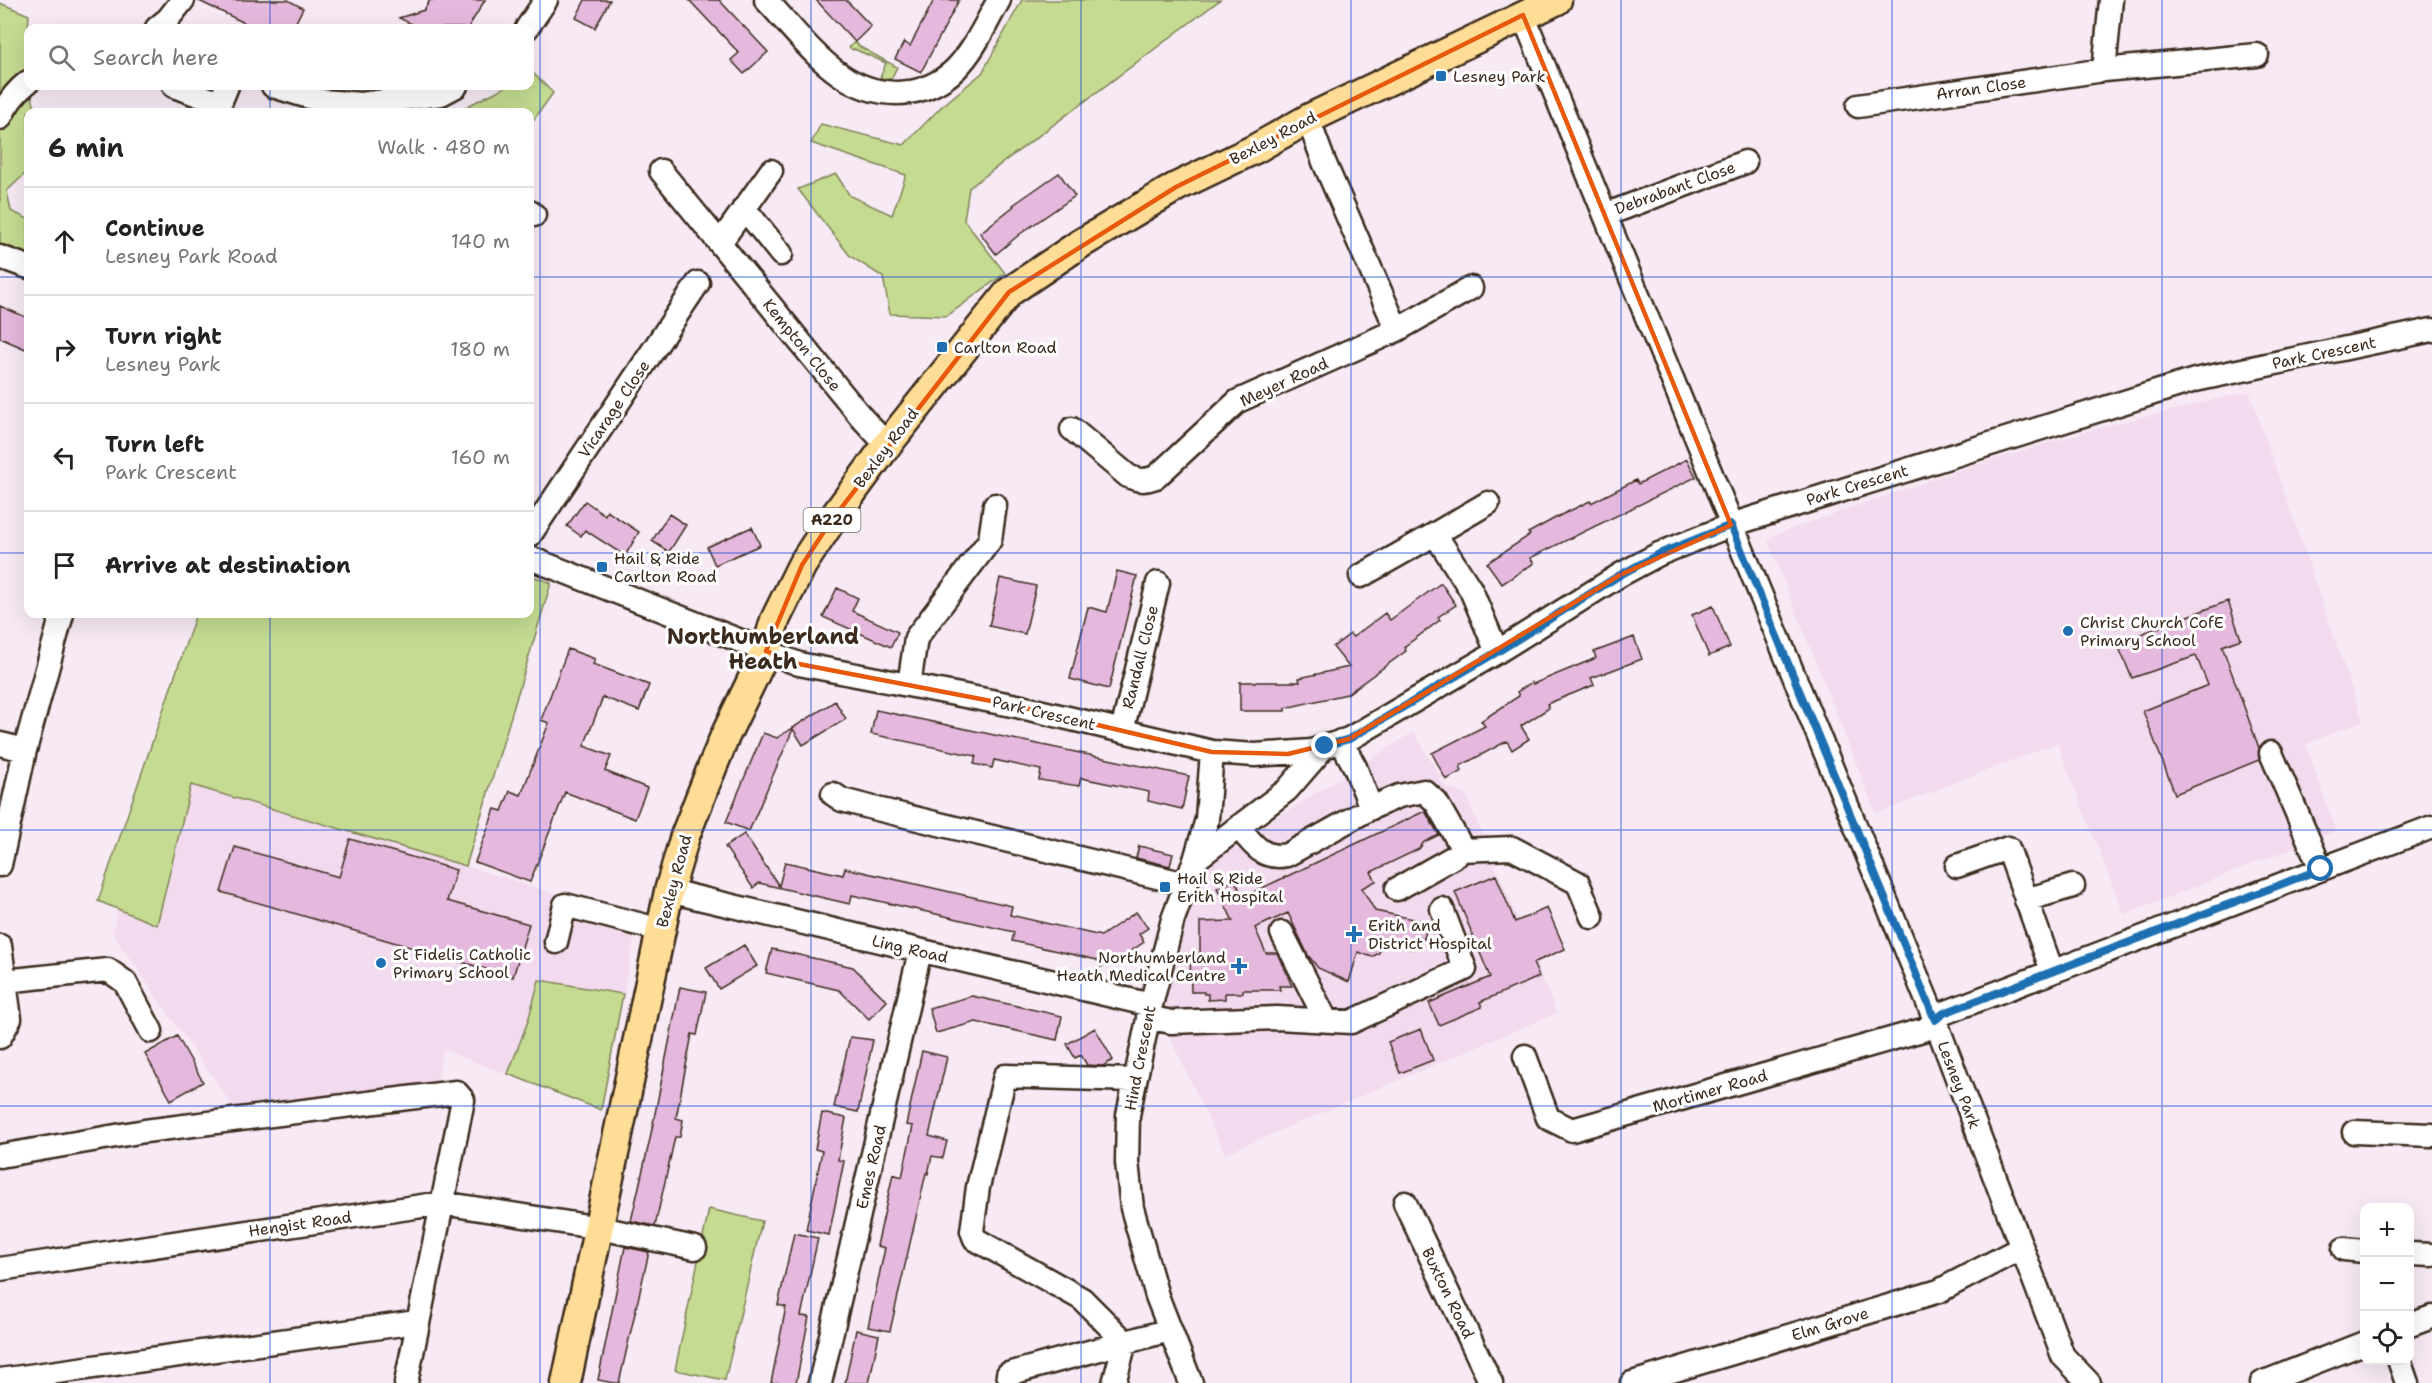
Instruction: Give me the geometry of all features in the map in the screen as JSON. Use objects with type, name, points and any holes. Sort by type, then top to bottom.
[{"type":"main road","name":"Bexley Road","points":[[566,1383],[669,891],[685,836],[725,736],[766,651],[776,621],[802,565],[831,521],[887,445],[1009,292],[1080,244],[1176,187],[1255,149],[1308,119],[1557,0]]},
{"type":"street","points":[[162,24],[183,0]]},
{"type":"street","points":[[530,24],[546,0]]},
{"type":"street","points":[[766,0],[836,73],[866,89],[901,93],[932,85],[961,64],[999,0]]},
{"type":"street","points":[[2104,70],[2111,0]]},
{"type":"street","name":"Lesney Park","points":[[1523,15],[1935,1020],[2063,1356],[2089,1383]]},
{"type":"street","name":"Arran Close","points":[[1858,106],[2104,70],[2257,55]]},
{"type":"street","points":[[0,118],[18,89],[24,85]]},
{"type":"street","points":[[185,90],[220,103],[225,90]]},
{"type":"street","points":[[286,90],[322,101],[361,104],[441,94],[448,90]]},
{"type":"street","points":[[1308,119],[1324,162],[1397,330]]},
{"type":"street","name":"Debrabant Close","points":[[1605,215],[1745,162]]},
{"type":"street","name":"Kempton Close","points":[[661,171],[862,418],[887,445]]},
{"type":"street","points":[[720,243],[771,171]]},
{"type":"street","points":[[744,208],[781,254]]},
{"type":"street","points":[[0,257],[24,266]]},
{"type":"street","name":"Vicarage Close","points":[[534,529],[698,283]]},
{"type":"street","name":"Meyer Road","points":[[1072,429],[1128,476],[1138,481],[1156,477],[1238,402],[1397,330],[1471,288]]},
{"type":"street","name":"Park Crescent","points":[[1195,860],[1287,790],[1333,744],[1497,652],[1620,575],[1659,554],[1731,525],[2195,380],[2432,330]]},
{"type":"street","points":[[1361,576],[1488,503]]},
{"type":"street","points":[[909,684],[916,638],[990,540],[995,505]]},
{"type":"street","points":[[1435,534],[1471,590],[1497,652]]},
{"type":"street","points":[[534,560],[766,651]]},
{"type":"street","name":"Randall Close","points":[[1122,731],[1158,583]]},
{"type":"street","points":[[0,865],[25,750],[61,618]]},
{"type":"street","name":"Park Crescent","points":[[766,651],[799,664],[1017,706],[1212,752],[1256,755],[1288,754],[1333,744]]},
{"type":"street","points":[[0,744],[25,750]]},
{"type":"street","points":[[1333,744],[1355,767],[1371,808]]},
{"type":"street","name":"Hind Crescent","points":[[1191,1383],[1157,1296],[1132,1208],[1127,1162],[1128,1115],[1149,1011],[1173,919],[1195,860],[1206,819],[1212,752]]},
{"type":"street","points":[[2271,753],[2321,869]]},
{"type":"street","points":[[1239,827],[1263,853],[1277,857],[1287,855],[1371,808],[1399,796],[1424,791],[1436,802],[1460,844],[1460,850],[1457,855],[1397,889]]},
{"type":"street","points":[[833,794],[842,801],[1186,884]]},
{"type":"street","name":"Mortimer Road","points":[[1525,1056],[1548,1118],[1572,1130],[1926,1029],[1944,1013],[2432,827]]},
{"type":"street","points":[[1460,850],[1512,848],[1578,883],[1592,917]]},
{"type":"street","points":[[1957,866],[2008,848],[2052,971]]},
{"type":"street","points":[[2026,900],[2073,886]]},
{"type":"street","name":"Ling Road","points":[[669,891],[920,951],[1149,1011],[1171,1022],[1277,1018],[1351,1022],[1465,969],[1442,909]]},
{"type":"street","points":[[556,942],[565,905],[661,930]]},
{"type":"street","points":[[1282,933],[1326,1020]]},
{"type":"street","points":[[0,946],[10,1019],[0,1037]]},
{"type":"street","name":"Emes Road","points":[[820,1383],[920,951]]},
{"type":"street","points":[[5,981],[108,970],[125,982],[151,1031]]},
{"type":"street","points":[[1125,1342],[1083,1299],[975,1239],[972,1231],[978,1187],[1005,1076],[1134,1080]]},
{"type":"street","points":[[0,1156],[145,1131],[456,1092],[463,1100],[406,1383]]},
{"type":"street","points":[[2354,1132],[2432,1135]]},
{"type":"street","name":"Hengist Road","points":[[0,1269],[442,1203],[600,1228],[695,1248]]},
{"type":"street","name":"Buxton Road","points":[[1404,1203],[1491,1383]]},
{"type":"street","name":"Elm Grove","points":[[1632,1383],[1940,1291],[2021,1248]]},
{"type":"street","points":[[2414,1254],[2432,1256]]},
{"type":"street","points":[[2414,1323],[2432,1317]]},
{"type":"street","points":[[0,1380],[417,1322]]},
{"type":"street","points":[[1008,1374],[1170,1330]]},
{"type":"street","points":[[1114,1383],[1125,1342]]},
{"type":"street","points":[[2262,1383],[2360,1344]]},
{"type":"street","points":[[2401,1365],[2407,1383]]},
{"type":"highlighted area","points":[[1523,15],[1731,525],[1620,575],[1349,739],[1288,754],[1212,752],[1017,706],[799,664],[766,651],[802,565],[831,521],[1009,292],[1176,187]]},
{"type":"shaded area","name":"Christ Church CofE Primary School","points":[[2249,391],[2363,721],[2306,744],[2336,831],[2124,915],[2057,743],[1876,814],[1768,541],[1774,535],[1956,471],[2091,430]]},
{"type":"shaded area","name":"Erith and District Hospital","points":[[1414,732],[1446,787],[1466,795],[1557,1013],[1225,1154],[1163,1023],[1162,1006],[1205,862]]},
{"type":"shaded area","name":"St Fidelis Catholic Primary School","points":[[154,764],[466,866],[638,919],[601,1110],[443,1050],[435,1089],[238,1114],[112,933]]},
{"type":"green space","points":[[1022,0],[1220,0],[969,188],[964,220],[1005,273],[947,316],[890,314],[883,277],[850,256],[798,189],[836,174],[850,196],[892,215],[906,175],[811,143],[821,124],[904,145],[941,107],[982,73]]},
{"type":"green space","points":[[0,3],[29,15],[28,24],[24,24],[24,90],[30,90],[35,108],[24,108],[24,175],[7,191],[11,211],[24,217],[24,256],[0,245]]},
{"type":"green space","points":[[855,42],[897,67],[891,79],[880,78],[886,63],[849,47]]},
{"type":"green space","points":[[534,74],[553,93],[534,119],[534,108],[464,108],[499,90],[534,90]]},
{"type":"green space","points":[[534,577],[551,583],[466,866],[191,785],[157,925],[98,901],[195,618],[534,618]]},
{"type":"green space","points":[[539,980],[623,994],[601,1110],[508,1074],[528,1021]]},
{"type":"green space","points":[[709,1209],[762,1221],[725,1380],[675,1370]]},
{"type":"building","points":[[197,0],[288,0],[303,8],[295,24],[247,24]]},
{"type":"building","points":[[430,0],[485,0],[470,24],[412,24],[399,18],[424,10]]},
{"type":"building","points":[[585,0],[610,0],[595,28],[576,18]]},
{"type":"building","points":[[689,0],[719,0],[768,52],[744,74],[731,60],[739,53]]},
{"type":"building","points":[[816,0],[846,0],[871,26],[855,42]]},
{"type":"building","points":[[934,0],[959,0],[921,72],[895,59],[904,42],[910,46]]},
{"type":"building","points":[[1059,173],[1075,196],[1020,234],[996,254],[980,233],[1013,205]]},
{"type":"building","points":[[0,306],[24,316],[24,348],[0,338]]},
{"type":"building","points":[[1687,459],[1696,477],[1530,558],[1534,563],[1502,584],[1487,563],[1530,535],[1528,533],[1559,516],[1636,480],[1638,484]]},
{"type":"building","points":[[585,501],[605,515],[607,511],[639,532],[625,556],[585,530],[581,536],[567,526]]},
{"type":"building","points":[[669,514],[686,525],[669,552],[652,541]]},
{"type":"building","points":[[752,527],[760,545],[715,565],[707,547]]},
{"type":"building","points":[[1117,571],[1137,576],[1109,689],[1070,679],[1088,607],[1107,612]]},
{"type":"building","points":[[1000,578],[1036,586],[1025,634],[989,626]]},
{"type":"building","points":[[1441,583],[1456,605],[1438,617],[1440,620],[1404,647],[1406,651],[1347,694],[1285,708],[1285,711],[1240,711],[1240,682],[1300,682],[1299,678],[1349,667],[1333,647],[1350,634],[1353,637],[1385,613],[1390,620]]},
{"type":"building","points":[[837,588],[858,598],[852,611],[898,632],[891,647],[823,617]]},
{"type":"building","points":[[2228,601],[2241,639],[2222,646],[2259,748],[2259,760],[2175,794],[2143,711],[2208,685],[2196,656],[2132,678],[2117,643]]},
{"type":"building","points":[[1713,606],[1730,647],[1709,656],[1692,615]]},
{"type":"building","points":[[1634,637],[1642,659],[1591,678],[1594,685],[1547,704],[1549,708],[1521,726],[1529,739],[1512,750],[1507,741],[1460,766],[1462,771],[1446,780],[1432,753],[1485,726],[1481,721],[1519,696],[1517,692],[1532,682],[1533,684],[1596,658],[1594,652]]},
{"type":"building","points":[[568,649],[595,659],[593,664],[649,685],[639,711],[603,697],[584,746],[611,756],[605,771],[647,788],[635,819],[565,792],[530,882],[475,862],[495,809],[502,811],[510,791],[521,795],[549,723],[541,720]]},
{"type":"building","points":[[835,701],[846,719],[803,745],[793,729],[749,831],[726,822],[763,733],[777,738]]},
{"type":"building","points":[[876,710],[1189,776],[1182,809],[1148,801],[1149,792],[1081,778],[1079,786],[1039,780],[1041,770],[994,760],[992,768],[974,764],[976,756],[871,734]]},
{"type":"building","name":"Erith and District Hospital","points":[[1425,811],[1439,835],[1424,842],[1419,849],[1371,872],[1376,881],[1362,888],[1375,911],[1428,922],[1424,939],[1416,937],[1413,949],[1382,943],[1379,953],[1372,957],[1358,952],[1349,982],[1318,968],[1308,955],[1288,913],[1255,928],[1266,953],[1277,953],[1292,986],[1279,986],[1280,990],[1243,990],[1243,993],[1225,993],[1225,999],[1208,1000],[1208,994],[1204,992],[1191,992],[1190,955],[1200,955],[1200,922],[1233,921],[1217,888],[1235,880],[1243,897]]},
{"type":"building","points":[[744,834],[779,886],[785,862],[843,875],[845,868],[1012,906],[1010,915],[1101,936],[1136,912],[1148,928],[1139,934],[1144,942],[1114,963],[1112,960],[1101,967],[1097,960],[1012,941],[1014,932],[936,914],[852,895],[850,904],[759,883],[753,888],[725,847]]},
{"type":"building","points":[[350,839],[456,870],[447,901],[529,924],[513,977],[221,892],[235,847],[339,877]]},
{"type":"building","points":[[1139,846],[1173,854],[1170,866],[1136,858]]},
{"type":"building","points":[[1496,875],[1515,922],[1547,908],[1565,949],[1533,963],[1539,977],[1480,1002],[1482,1007],[1439,1025],[1429,1003],[1490,977],[1455,892]]},
{"type":"building","points":[[744,945],[757,966],[719,989],[706,968]]},
{"type":"building","points":[[772,949],[853,967],[887,1001],[869,1019],[839,990],[766,973]]},
{"type":"building","points":[[680,987],[706,992],[697,1035],[692,1034],[676,1118],[683,1120],[680,1137],[675,1137],[655,1226],[631,1221]]},
{"type":"building","points":[[972,996],[1062,1016],[1057,1040],[976,1022],[936,1033],[929,1008]]},
{"type":"building","points":[[1095,1028],[1113,1060],[1103,1066],[1087,1065],[1081,1055],[1075,1058],[1067,1044]]},
{"type":"building","points":[[1421,1029],[1433,1060],[1400,1073],[1388,1042]]},
{"type":"building","points":[[177,1036],[203,1082],[171,1100],[145,1054]]},
{"type":"building","points":[[850,1037],[873,1040],[858,1112],[834,1107]]},
{"type":"building","points":[[922,1051],[947,1057],[929,1136],[947,1141],[943,1158],[932,1156],[928,1174],[926,1173],[890,1331],[868,1327],[885,1248],[877,1246],[893,1174],[902,1177],[913,1126],[906,1125]]},
{"type":"building","points":[[822,1113],[846,1118],[838,1160],[844,1161],[829,1235],[806,1230],[822,1151],[815,1149]]},
{"type":"building","points":[[794,1233],[818,1238],[801,1316],[809,1317],[796,1383],[771,1383],[786,1307],[778,1305]]},
{"type":"building","points":[[625,1247],[649,1252],[619,1383],[614,1383],[598,1380]]},
{"type":"building","points":[[856,1330],[879,1335],[869,1383],[845,1383]]},
{"type":"place","name":"Lesney Park","points":[[1441,76]]},
{"type":"place","name":"Carlton Road","points":[[942,347]]},
{"type":"place","name":"Hail & Ride Carlton Road","points":[[602,567]]},
{"type":"place","name":"Christ Church CofE Primary School","points":[[2068,631]]},
{"type":"place","name":"Hail & Ride Erith Hospital","points":[[1165,887]]},
{"type":"place","name":"Erith and District Hospital","points":[[1354,934]]},
{"type":"place","name":"St Fidelis Catholic Primary School","points":[[381,963]]},
{"type":"place","name":"Northumberland Heath Medical Centre","points":[[1239,966]]},
{"type":"district","name":"Northumberland Heath","points":[[763,648]]},
{"type":"route","points":[[1325,746],[1349,739],[1497,652],[1620,575],[1659,554],[1731,525],[1935,1020],[1944,1013],[2321,869]]}]
